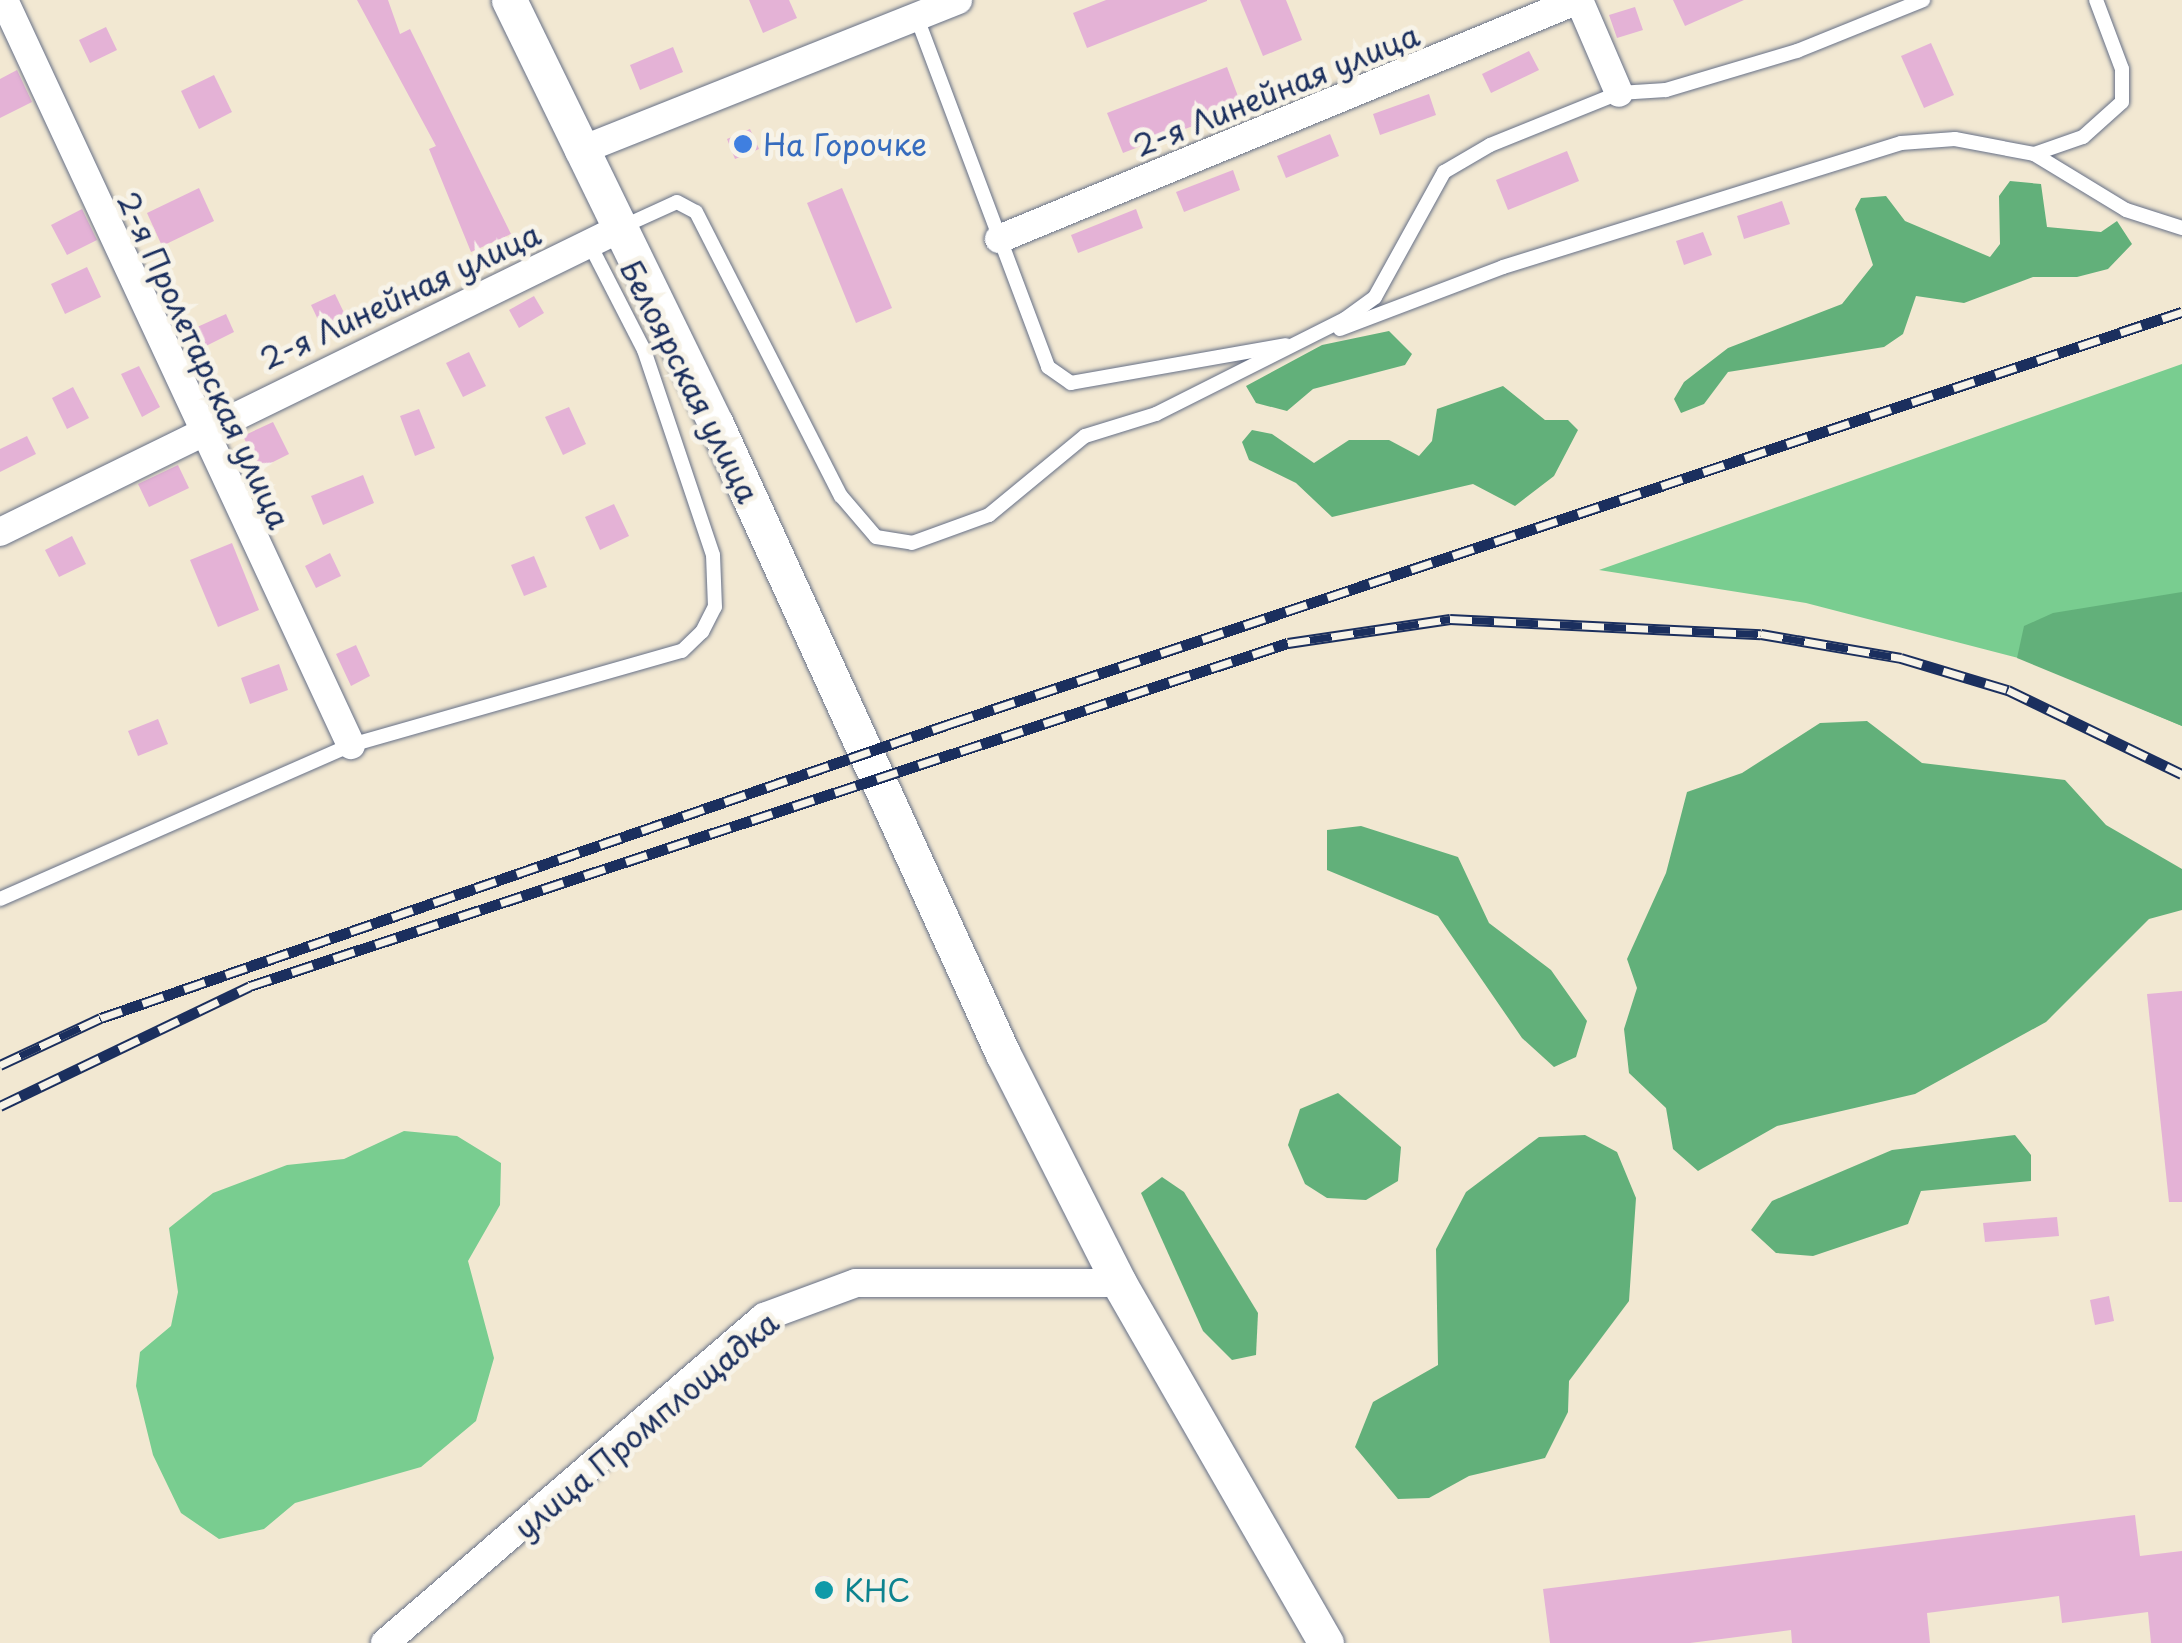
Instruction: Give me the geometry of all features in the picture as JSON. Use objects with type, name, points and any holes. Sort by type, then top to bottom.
[{"type":"street","name":"2-я Пролетарская улица","points":[[4,0],[196,428],[350,746]]},
{"type":"street","name":"Белоярская улица","points":[[509,0],[579,151],[602,237],[716,424],[869,762],[1119,1283]]},
{"type":"street","points":[[579,151],[958,0]]},
{"type":"street","name":"2-я Линейная улица","points":[[999,239],[1579,0]]},
{"type":"street","points":[[1579,0],[1619,93]]},
{"type":"street","name":"2-я Линейная улица","points":[[0,532],[196,428],[602,237]]},
{"type":"street","name":"улица Промплощадка","points":[[385,1643],[764,1318],[792,1304],[856,1283],[1119,1283]]},
{"type":"street","points":[[1119,1283],[1326,1643]]},
{"type":"lane","points":[[916,18],[1048,368],[1071,383],[1306,341],[1375,297],[1444,172],[1619,93],[1666,90],[1745,67],[1923,0]]},
{"type":"lane","points":[[2034,154],[2083,137],[2122,102],[2122,69],[2096,0]]},
{"type":"lane","points":[[0,899],[350,746],[682,650],[715,607],[714,555],[602,237],[666,204],[696,212],[841,496],[876,537],[912,543],[989,515],[1085,436],[1156,414],[1306,341],[1502,267],[1901,143],[1955,140],[2034,154],[2126,210],[2182,228]]},
{"type":"green space","points":[[2010,181],[2041,184],[2047,227],[2101,232],[2117,221],[2132,244],[2108,269],[2077,277],[2033,277],[1964,303],[1916,296],[1903,334],[1884,347],[1728,372],[1704,404],[1681,413],[1674,399],[1684,382],[1728,348],[1842,304],[1873,265],[1855,209],[1861,198],[1886,196],[1905,221],[1990,257],[2000,244],[1999,196]]},
{"type":"green space","points":[[1389,331],[1412,354],[1405,365],[1313,389],[1287,411],[1256,403],[1246,386],[1322,345]]},
{"type":"green space","points":[[2182,364],[2182,726],[2026,660],[1806,603],[1599,570]]},
{"type":"green space","points":[[1503,386],[1545,420],[1568,420],[1578,430],[1554,476],[1515,506],[1473,484],[1332,517],[1296,483],[1249,460],[1242,442],[1252,430],[1272,434],[1314,463],[1349,440],[1389,440],[1419,456],[1432,441],[1437,409]]},
{"type":"green space","points":[[2182,592],[2182,726],[2017,658],[2024,626],[2053,613]]},
{"type":"green space","points":[[1867,721],[1922,763],[2065,780],[2106,825],[2182,869],[2182,910],[2149,919],[2046,1022],[1915,1094],[1777,1126],[1698,1171],[1673,1149],[1666,1108],[1629,1073],[1624,1029],[1637,988],[1627,959],[1666,873],[1687,792],[1742,773],[1820,723]]},
{"type":"green space","points":[[1361,826],[1458,857],[1489,923],[1551,970],[1587,1021],[1576,1057],[1554,1067],[1522,1038],[1438,916],[1327,870],[1327,830]]},
{"type":"green space","points":[[1338,1093],[1401,1147],[1398,1181],[1366,1200],[1327,1198],[1305,1184],[1288,1145],[1300,1109]]},
{"type":"green space","points":[[404,1131],[457,1136],[501,1163],[500,1205],[468,1261],[494,1358],[476,1421],[421,1467],[295,1503],[264,1529],[219,1539],[181,1513],[153,1455],[136,1386],[140,1352],[171,1326],[178,1292],[169,1228],[213,1193],[287,1165],[344,1159]]},
{"type":"green space","points":[[1585,1135],[1617,1152],[1636,1198],[1629,1301],[1569,1381],[1568,1412],[1545,1458],[1469,1476],[1429,1498],[1398,1499],[1355,1447],[1373,1402],[1438,1365],[1436,1249],[1466,1192],[1539,1137]]},
{"type":"green space","points":[[2015,1135],[2031,1155],[2031,1181],[1921,1191],[1908,1224],[1813,1256],[1776,1253],[1751,1230],[1772,1201],[1892,1150]]},
{"type":"green space","points":[[1162,1177],[1184,1192],[1258,1313],[1256,1355],[1232,1360],[1203,1331],[1141,1193]]},
{"type":"building","points":[[357,0],[388,0],[400,34],[410,29],[511,234],[471,252],[429,149],[436,146]]},
{"type":"building","points":[[749,0],[789,0],[797,18],[763,33]]},
{"type":"building","points":[[1106,0],[1207,1],[1087,48],[1073,13]]},
{"type":"building","points":[[1240,0],[1286,0],[1302,40],[1263,56]]},
{"type":"building","points":[[1673,0],[1744,0],[1685,26]]},
{"type":"building","points":[[1635,7],[1643,30],[1617,38],[1609,15]]},
{"type":"building","points":[[106,27],[117,50],[90,63],[79,40]]},
{"type":"building","points":[[1931,43],[1954,95],[1924,108],[1901,56]]},
{"type":"building","points":[[673,47],[683,72],[640,90],[630,65]]},
{"type":"building","points":[[1529,51],[1539,70],[1491,93],[1482,74]]},
{"type":"building","points":[[1227,67],[1242,107],[1123,153],[1107,113]]},
{"type":"building","points":[[17,70],[32,102],[0,118],[0,79]]},
{"type":"building","points":[[214,75],[232,112],[199,129],[181,91]]},
{"type":"building","points":[[1429,94],[1436,115],[1380,135],[1373,114]]},
{"type":"building","name":"На Горочке","points":[[750,129],[759,149],[735,159],[727,139]]},
{"type":"building","points":[[1330,134],[1339,156],[1286,178],[1277,156]]},
{"type":"building","points":[[1567,151],[1579,181],[1508,210],[1496,180]]},
{"type":"building","points":[[1233,170],[1240,190],[1184,212],[1176,192]]},
{"type":"building","points":[[199,188],[214,221],[162,246],[147,213]]},
{"type":"building","points":[[842,188],[892,308],[856,323],[807,203]]},
{"type":"building","points":[[1782,201],[1790,224],[1744,239],[1737,216]]},
{"type":"building","points":[[82,209],[97,240],[67,255],[51,225]]},
{"type":"building","points":[[1136,209],[1143,228],[1078,253],[1071,235]]},
{"type":"building","points":[[1703,232],[1712,255],[1684,265],[1676,241]]},
{"type":"building","points":[[87,267],[101,297],[65,314],[51,284]]},
{"type":"building","points":[[335,294],[348,321],[324,332],[311,305]]},
{"type":"building","points":[[534,296],[544,313],[519,328],[509,310]]},
{"type":"building","points":[[226,314],[234,332],[204,347],[195,328]]},
{"type":"building","points":[[469,352],[486,386],[463,397],[446,363]]},
{"type":"building","points":[[139,366],[160,407],[142,417],[121,374]]},
{"type":"building","points":[[73,387],[89,418],[67,429],[52,398]]},
{"type":"building","points":[[569,407],[586,444],[563,455],[545,417]]},
{"type":"building","points":[[419,409],[435,448],[415,456],[400,416]]},
{"type":"building","points":[[273,422],[289,454],[259,469],[243,436]]},
{"type":"building","points":[[27,436],[36,454],[0,472],[0,449]]},
{"type":"building","points":[[178,465],[189,488],[149,507],[138,484]]},
{"type":"building","points":[[363,475],[374,503],[323,525],[311,496]]},
{"type":"building","points":[[614,504],[629,536],[600,550],[585,517]]},
{"type":"building","points":[[72,536],[86,564],[59,577],[45,550]]},
{"type":"building","points":[[232,543],[259,610],[218,627],[190,560]]},
{"type":"building","points":[[330,553],[341,576],[316,588],[305,566]]},
{"type":"building","points":[[534,556],[547,587],[524,596],[511,565]]},
{"type":"building","points":[[356,645],[370,676],[351,686],[336,654]]},
{"type":"building","points":[[279,664],[288,690],[250,704],[241,678]]},
{"type":"building","points":[[158,719],[168,744],[138,756],[128,731]]},
{"type":"building","points":[[2182,991],[2182,1202],[2169,1202],[2147,994]]},
{"type":"building","points":[[2057,1217],[2059,1236],[1985,1242],[1983,1223]]},
{"type":"building","points":[[2109,1296],[2114,1321],[2095,1325],[2090,1300]]},
{"type":"building","points":[[2135,1515],[2140,1556],[2182,1551],[2182,1643],[2151,1643],[2148,1612],[2062,1623],[2059,1596],[1927,1613],[1930,1643],[1792,1643],[1791,1630],[1690,1643],[1550,1643],[1543,1589]]},
{"type":"building","name":"КНС","points":[[824,1576],[833,1580],[837,1589],[833,1598],[824,1602],[815,1598],[811,1589],[815,1580]]},
{"type":"railway","points":[[0,1065],[101,1018],[952,723],[2182,312]]},
{"type":"railway","points":[[0,1106],[250,986],[1288,643],[1450,619],[1761,634],[1901,658],[2008,690],[2182,774]]},
{"type":"place","name":"На Горочке","points":[[743,144]]},
{"type":"place","name":"КНС","points":[[824,1590]]}]
